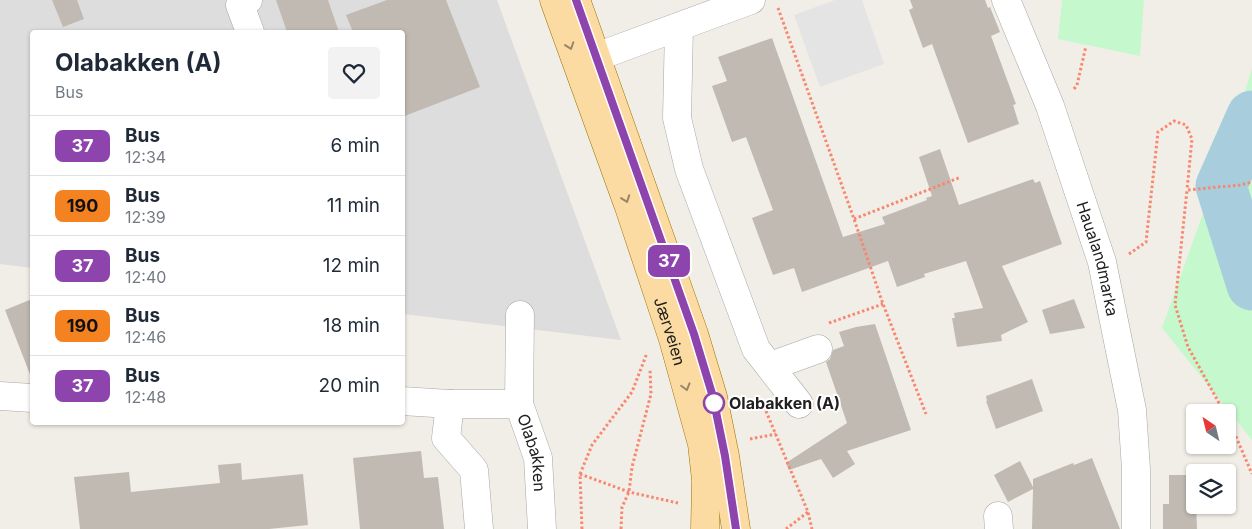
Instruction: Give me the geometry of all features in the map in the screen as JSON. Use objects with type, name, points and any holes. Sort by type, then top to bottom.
[{"type":"main road","name":"Jærveien","points":[[554,0],[629,207],[673,339],[702,444],[706,480],[705,529]]},
{"type":"main road","name":"Jærveien","points":[[576,0],[694,334],[713,397],[725,456],[736,529]]},
{"type":"street","points":[[248,0],[240,5],[249,30]]},
{"type":"street","points":[[596,57],[751,0]]},
{"type":"street","name":"Haualandmarka","points":[[1006,0],[1050,106],[1102,262],[1132,410],[1136,469],[1136,529]]},
{"type":"street","points":[[678,27],[677,118],[688,169],[756,349],[798,404]]},
{"type":"street","points":[[519,404],[520,315]]},
{"type":"street","points":[[770,366],[818,349]]},
{"type":"street","points":[[0,396],[30,398]]},
{"type":"street","name":"Olabakken","points":[[405,401],[450,404],[519,404],[538,458],[542,529]]},
{"type":"street","points":[[450,404],[446,438],[474,470],[479,529]]},
{"type":"path","points":[[776,0],[883,304],[926,414]]},
{"type":"path","points":[[1050,106],[1067,98],[1078,84],[1086,46]]},
{"type":"path","points":[[1102,262],[1123,258],[1146,242],[1158,132],[1174,121],[1186,125],[1192,139],[1175,305],[1188,347],[1220,404]]},
{"type":"path","points":[[854,219],[961,177]]},
{"type":"path","points":[[1187,190],[1240,185],[1252,182]]},
{"type":"path","points":[[582,529],[580,474],[592,445],[632,392],[649,349],[649,358]]},
{"type":"path","points":[[621,529],[622,507],[630,492],[632,467],[651,394],[650,367]]},
{"type":"path","points":[[748,439],[776,434]]},
{"type":"path","points":[[1236,437],[1252,474]]},
{"type":"path","points":[[580,474],[630,492],[682,504]]},
{"type":"path","points":[[786,529],[808,512]]},
{"type":"shaded area","points":[[0,0],[497,0],[621,340],[405,314],[405,30],[30,30],[30,268],[0,264]]},
{"type":"shaded area","points":[[835,0],[862,0],[884,64],[820,87],[794,15]]},
{"type":"green space","points":[[1062,0],[1144,0],[1140,56],[1058,39]]},
{"type":"green space","points":[[1252,68],[1252,440],[1236,420],[1236,404],[1223,404],[1162,328],[1237,118]]},
{"type":"building","points":[[52,0],[77,0],[84,19],[63,27]]},
{"type":"building","points":[[276,0],[328,0],[338,30],[286,30]]},
{"type":"building","points":[[387,0],[446,0],[480,87],[405,116],[405,30],[352,30],[346,15]]},
{"type":"building","points":[[910,0],[985,0],[988,8],[990,7],[1000,32],[991,36],[1016,104],[1013,105],[1019,124],[968,143],[932,44],[923,48],[909,10],[913,8]]},
{"type":"building","points":[[772,38],[843,237],[885,224],[882,217],[927,200],[926,198],[932,196],[919,157],[940,149],[959,205],[1033,179],[1035,183],[1040,181],[1062,244],[1002,266],[1028,322],[1001,335],[1002,341],[957,347],[952,318],[955,318],[954,313],[983,308],[966,261],[924,274],[925,277],[897,287],[888,261],[802,292],[794,268],[773,275],[752,218],[773,210],[746,137],[732,142],[712,86],[727,81],[718,57]]},
{"type":"building","points":[[1074,299],[1085,328],[1050,334],[1042,310]]},
{"type":"building","points":[[30,300],[30,374],[5,310]]},
{"type":"building","points":[[875,324],[911,430],[847,451],[855,464],[833,478],[821,459],[789,470],[786,463],[847,423],[826,362],[830,359],[833,350],[844,346],[839,332]]},
{"type":"building","points":[[1032,379],[1043,411],[996,429],[986,396]]},
{"type":"building","points":[[421,451],[424,478],[438,477],[444,529],[360,529],[353,458]]},
{"type":"building","points":[[1092,458],[1120,529],[1032,529],[1033,489],[1008,502],[994,475],[1020,461],[1033,487],[1033,479],[1073,463],[1074,465]]},
{"type":"building","points":[[241,463],[242,480],[303,474],[308,525],[269,529],[80,529],[74,477],[129,472],[131,492],[220,483],[218,465]]},
{"type":"building","points":[[1169,475],[1186,475],[1186,514],[1196,514],[1197,529],[1163,529],[1163,504],[1169,504]]},
{"type":"waterway","points":[[1252,116],[1221,186],[1252,285]]},
{"type":"bus line","name":"37","points":[[576,0],[694,334],[713,397],[725,456],[736,529]]},
{"type":"place","name":"Olabakken (A)","points":[[714,403]]}]
